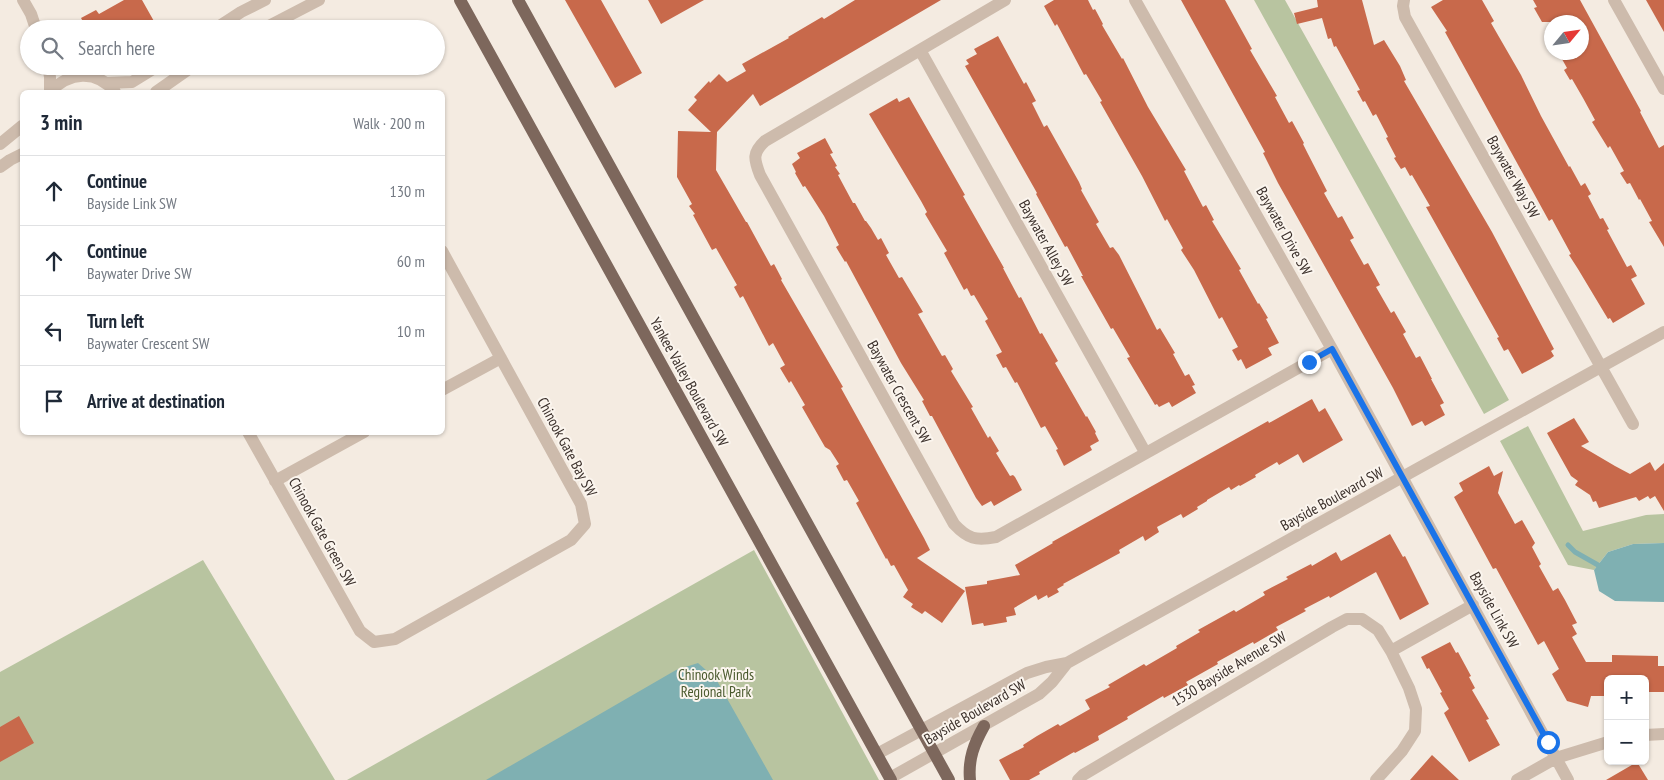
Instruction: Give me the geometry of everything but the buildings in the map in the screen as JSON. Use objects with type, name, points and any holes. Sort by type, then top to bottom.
[{"type":"main road","name":"Yankee Valley Boulevard SW","points":[[460,0],[890,779]]},
{"type":"main road","points":[[522,4],[621,188],[949,780]]},
{"type":"main road","points":[[970,780],[969,761],[971,753],[984,726]]},
{"type":"street","points":[[23,0],[36,20]]},
{"type":"street","points":[[229,20],[265,0]]},
{"type":"street","points":[[280,20],[319,0]]},
{"type":"street","name":"Baywater Crescent SW","points":[[1005,0],[765,141],[755,153],[760,175],[954,524],[962,533],[974,539],[996,537],[1332,349]]},
{"type":"street","name":"Baywater Drive SW","points":[[1135,0],[1403,478]]},
{"type":"street","name":"Baywater Way SW","points":[[1404,0],[1405,17],[1633,424]]},
{"type":"street","points":[[1614,0],[1664,89]]},
{"type":"street","points":[[31,14],[33,20]]},
{"type":"street","name":"Baywater Alley SW","points":[[920,50],[1145,452]]},
{"type":"street","points":[[50,75],[50,90]]},
{"type":"street","points":[[52,90],[66,79],[76,76],[97,78],[110,88],[132,82],[143,75]]},
{"type":"street","points":[[159,90],[180,75]]},
{"type":"street","points":[[0,144],[20,128]]},
{"type":"street","points":[[0,167],[20,155]]},
{"type":"street","name":"Chinook Gate Bay SW","points":[[374,642],[395,639],[571,540],[585,524],[581,504],[445,256]]},
{"type":"street","name":"Bayside Boulevard SW","points":[[876,754],[1027,673],[1067,663],[1664,332]]},
{"type":"street","points":[[445,388],[501,358]]},
{"type":"street","name":"Chinook Gate Green SW","points":[[250,435],[360,631],[374,642]]},
{"type":"street","points":[[275,481],[359,435]]},
{"type":"street","name":"Bayside Link SW","points":[[1403,478],[1568,780]]},
{"type":"street","points":[[1391,651],[1473,606]]},
{"type":"street","name":"1530 Bayside Avenue SW","points":[[1078,780],[1083,775],[1347,619],[1362,619],[1378,630],[1391,651],[1409,688],[1416,709],[1415,730],[1402,751],[1376,780]]},
{"type":"street","name":"Bayside Boulevard SW","points":[[890,779],[1039,694],[1052,682],[1067,663]]},
{"type":"street","points":[[1649,734],[1664,734]]},
{"type":"street","points":[[1517,780],[1556,758],[1604,743]]},
{"type":"green space","points":[[1254,0],[1285,0],[1509,400],[1484,414]]},
{"type":"green space","points":[[1528,426],[1583,531],[1646,515],[1664,514],[1664,543],[1633,544],[1608,552],[1594,570],[1568,565],[1500,441]]},
{"type":"green space","name":"Chinook Winds Regional Park","points":[[754,550],[879,780],[347,780]]},
{"type":"green space","points":[[203,560],[335,780],[0,780],[0,672]]},
{"type":"water","points":[[1664,543],[1664,602],[1615,601],[1599,591],[1594,570],[1608,552],[1633,544]]},
{"type":"water","points":[[698,663],[716,679],[773,780],[486,780],[676,670]]},
{"type":"waterway","points":[[1568,545],[1575,552],[1598,565]]},
{"type":"route","points":[[1309,362],[1332,349],[1548,742]]}]
